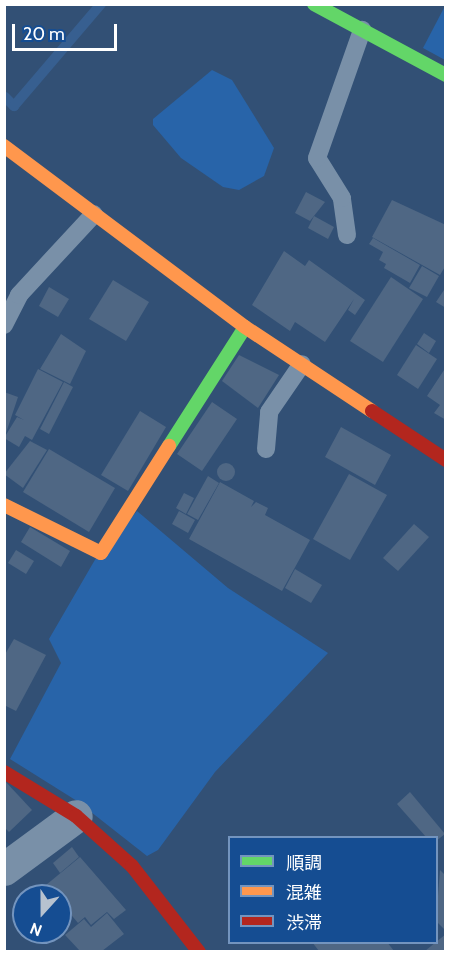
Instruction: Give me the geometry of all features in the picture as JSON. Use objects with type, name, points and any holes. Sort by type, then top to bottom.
[{"type":"street","points":[[314,4],[446,75]]},
{"type":"street","points":[[4,146],[245,327],[446,460]]},
{"type":"street","points":[[4,505],[101,553],[245,327]]},
{"type":"street","points":[[4,772],[76,816],[132,866],[198,951]]},
{"type":"street","points":[[4,869],[76,816]]},
{"type":"lane","points":[[346,235],[342,198],[322,171],[318,150],[362,30]]},
{"type":"lane","points":[[4,325],[19,295],[94,214]]},
{"type":"lane","points":[[266,449],[269,412],[302,364]]},
{"type":"shaded area","points":[[445,6],[445,60],[423,48]]},
{"type":"shaded area","points":[[212,70],[232,80],[274,148],[264,176],[239,190],[223,187],[181,158],[153,125],[153,119]]},
{"type":"shaded area","points":[[137,511],[228,588],[328,653],[215,772],[158,850],[147,856],[77,801],[10,759],[61,663],[49,639],[96,558]]},
{"type":"building","points":[[306,192],[325,202],[310,221],[295,213]]},
{"type":"building","points":[[392,200],[446,225],[446,265],[440,275],[372,237]]},
{"type":"building","points":[[314,216],[334,227],[328,239],[308,228]]},
{"type":"building","points":[[373,238],[420,265],[410,283],[384,268],[386,264],[379,260],[383,252],[369,244]]},
{"type":"building","points":[[284,251],[305,266],[309,260],[365,300],[355,315],[348,310],[354,299],[325,342],[295,322],[290,331],[252,305]]},
{"type":"building","points":[[422,266],[439,276],[427,297],[409,288]]},
{"type":"building","points":[[391,277],[423,299],[383,362],[350,341]]},
{"type":"building","points":[[113,280],[149,302],[126,341],[89,319]]},
{"type":"building","points":[[49,287],[69,299],[58,317],[39,306]]},
{"type":"building","points":[[446,287],[446,308],[436,302]]},
{"type":"building","points":[[424,333],[436,341],[429,353],[417,344]]},
{"type":"building","points":[[61,334],[86,351],[70,384],[40,369]]},
{"type":"building","points":[[416,345],[437,359],[418,389],[397,375]]},
{"type":"building","points":[[239,355],[279,375],[258,408],[222,381]]},
{"type":"building","points":[[446,367],[446,420],[434,413],[440,405],[427,396]]},
{"type":"building","points":[[38,369],[63,382],[32,440],[25,436],[19,447],[4,438],[17,417],[24,420],[15,415]]},
{"type":"building","points":[[64,382],[73,387],[49,434],[40,429]]},
{"type":"building","points":[[4,392],[18,397],[5,436],[4,436]]},
{"type":"building","points":[[212,402],[237,419],[202,471],[177,454]]},
{"type":"building","points":[[140,411],[166,427],[128,491],[101,475]]},
{"type":"building","points":[[341,427],[391,455],[375,485],[325,457]]},
{"type":"building","points":[[30,441],[47,450],[23,488],[4,474]]},
{"type":"building","points":[[49,449],[115,488],[89,532],[23,492]]},
{"type":"building","points":[[222,463],[230,463],[235,468],[233,479],[222,481],[217,476],[217,468]]},
{"type":"building","points":[[349,474],[387,495],[350,560],[313,539]]},
{"type":"building","points":[[208,476],[219,483],[198,520],[187,514]]},
{"type":"building","points":[[220,482],[254,501],[251,507],[256,502],[268,508],[265,515],[310,540],[282,591],[189,539]]},
{"type":"building","points":[[184,493],[194,498],[186,514],[176,508]]},
{"type":"building","points":[[179,511],[195,520],[188,533],[172,524]]},
{"type":"building","points":[[414,524],[429,537],[398,571],[383,558]]},
{"type":"building","points":[[30,527],[70,551],[61,567],[21,542]]},
{"type":"building","points":[[16,550],[34,561],[26,574],[8,563]]},
{"type":"building","points":[[295,569],[322,585],[311,603],[285,588]]},
{"type":"building","points":[[14,639],[46,655],[16,711],[4,705],[4,656]]},
{"type":"building","points":[[4,780],[32,810],[9,832],[4,827]]},
{"type":"building","points":[[410,792],[445,834],[438,839],[438,836],[425,836],[397,804]]},
{"type":"building","points":[[72,847],[79,857],[60,873],[53,863]]},
{"type":"building","points":[[80,857],[126,910],[114,919],[107,912],[91,925],[85,917],[78,923],[72,916],[72,884],[47,884]]},
{"type":"building","points":[[440,870],[446,876],[446,931],[438,923]]},
{"type":"building","points":[[107,913],[124,934],[102,951],[80,951],[72,942],[72,929],[84,919],[91,927]]},
{"type":"building","points":[[446,934],[446,951],[425,951],[434,944],[438,944],[438,940]]},
{"type":"building","points":[[314,944],[389,944],[394,951],[319,951]]},
{"type":"waterway","points":[[5,97],[14,106],[101,4]]},
{"type":"traffic: fast","points":[[314,4],[446,75]]},
{"type":"traffic: fast","points":[[169,446],[245,327]]},
{"type":"traffic: slow","points":[[4,146],[245,327],[372,411]]},
{"type":"traffic: slow","points":[[4,505],[101,553],[169,446]]},
{"type":"traffic: jam","points":[[372,411],[446,460]]},
{"type":"traffic: jam","points":[[4,772],[76,816],[132,866],[199,952]]}]
